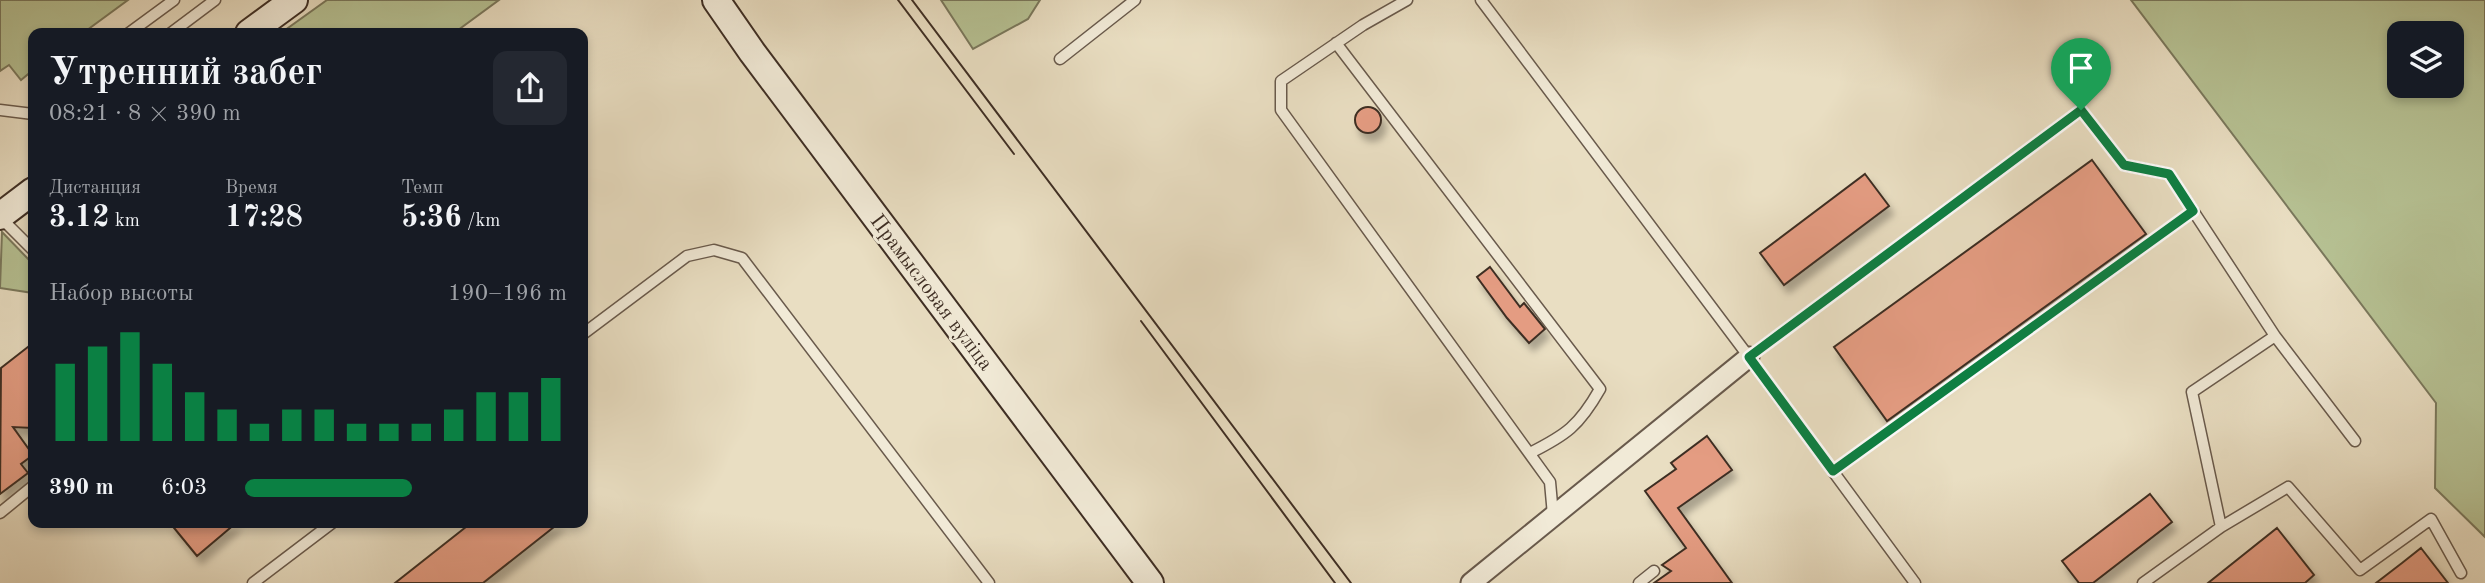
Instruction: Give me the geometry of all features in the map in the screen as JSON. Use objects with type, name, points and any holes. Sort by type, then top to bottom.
[{"type":"main road","points":[[256,28],[294,0]]},
{"type":"main road","name":"Прамысловая вуліца","points":[[716,0],[768,74],[1150,583]]},
{"type":"main road","points":[[0,216],[28,195]]},
{"type":"street","points":[[1471,583],[1749,357]]},
{"type":"lane","points":[[136,28],[174,0]]},
{"type":"lane","points":[[178,28],[215,0]]},
{"type":"lane","points":[[1060,60],[1135,0]]},
{"type":"lane","points":[[1406,0],[1281,81],[1281,110],[1550,482],[1553,516]]},
{"type":"lane","points":[[1482,0],[1915,583]]},
{"type":"lane","points":[[1336,43],[1600,389],[1586,414],[1564,436],[1530,453]]},
{"type":"lane","points":[[0,110],[28,113]]},
{"type":"lane","points":[[1749,357],[2081,110],[2124,165],[2169,174],[2275,336],[2355,441]]},
{"type":"lane","points":[[1833,471],[2193,211]]},
{"type":"lane","points":[[0,216],[28,245]]},
{"type":"lane","points":[[588,330],[687,256],[714,250],[742,258],[989,583]]},
{"type":"lane","points":[[2221,527],[2192,392],[2275,336]]},
{"type":"lane","points":[[2143,583],[2221,527],[2288,487],[2360,570],[2431,519],[2461,573]]},
{"type":"lane","points":[[0,513],[28,490]]},
{"type":"lane","points":[[253,583],[325,528]]},
{"type":"lane","points":[[1639,583],[1654,571]]},
{"type":"green space","points":[[0,0],[128,0],[90,28],[28,28],[28,74],[21,80],[9,65],[0,71]]},
{"type":"green space","points":[[327,0],[499,0],[461,28],[288,28]]},
{"type":"green space","points":[[941,0],[1040,0],[1028,19],[973,49]]},
{"type":"green space","points":[[2131,0],[2485,0],[2485,537],[2435,488],[2436,403]]},
{"type":"green space","points":[[2,232],[28,259],[28,292],[0,288]]},
{"type":"building","points":[[1368,107],[1377,111],[1381,120],[1377,129],[1368,133],[1359,129],[1355,120],[1359,111]]},
{"type":"building","points":[[2092,160],[2146,234],[1887,421],[1834,347]]},
{"type":"building","points":[[1865,174],[1889,206],[1784,285],[1760,253]]},
{"type":"building","points":[[1490,267],[1520,307],[1524,303],[1545,329],[1529,343],[1477,277]]},
{"type":"building","points":[[28,347],[28,428],[13,427],[28,448],[28,459],[21,464],[28,473],[0,494],[1,368]]},
{"type":"building","points":[[1707,436],[1732,470],[1678,508],[1732,583],[1654,583],[1671,571],[1662,565],[1686,548],[1645,491],[1676,469],[1671,463]]},
{"type":"building","points":[[2150,494],[2172,522],[2093,583],[2079,583],[2062,561]]},
{"type":"building","points":[[174,528],[230,528],[197,556]]},
{"type":"building","points":[[465,528],[553,528],[483,583],[395,583]]},
{"type":"building","points":[[2277,528],[2314,575],[2305,583],[2208,583]]},
{"type":"building","points":[[2421,548],[2448,583],[2376,583],[2402,563]]},
{"type":"tram line","points":[[898,0],[1014,154]]},
{"type":"tram line","points":[[912,0],[1351,583]]},
{"type":"tram line","points":[[1141,321],[1335,583]]},
{"type":"route","points":[[2081,110],[2124,165],[2169,174],[2193,211],[1833,471],[1749,357],[2081,110]]}]
